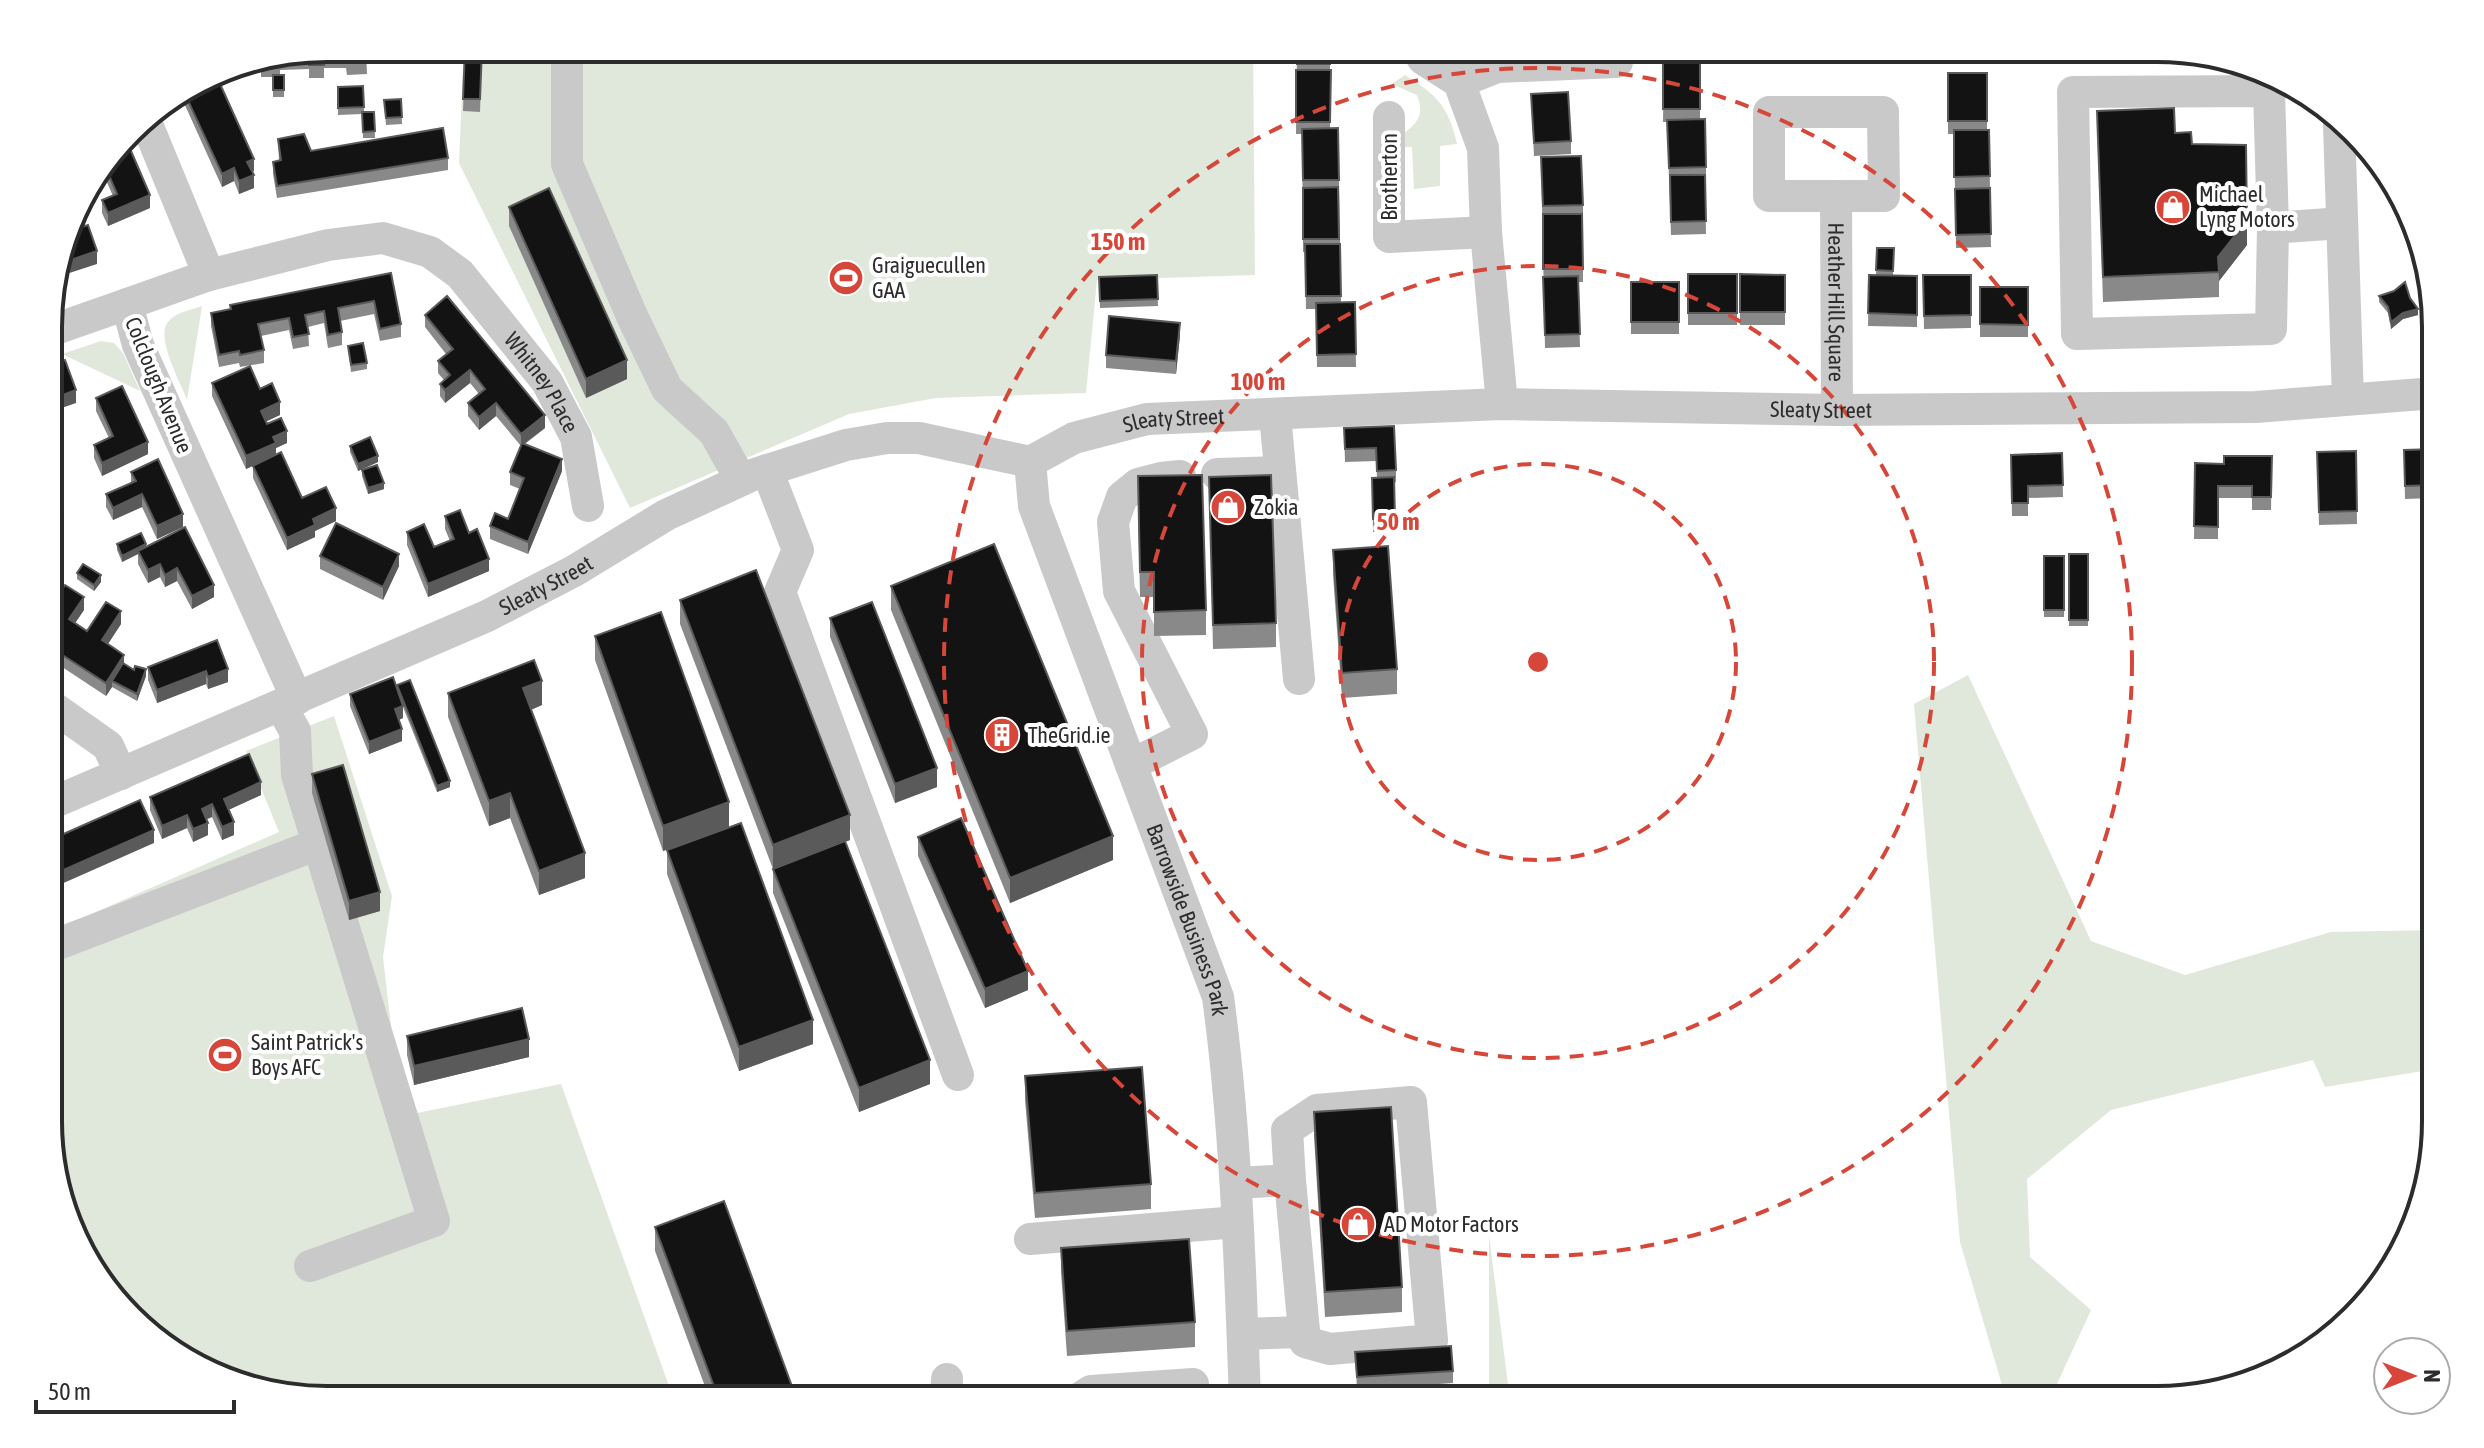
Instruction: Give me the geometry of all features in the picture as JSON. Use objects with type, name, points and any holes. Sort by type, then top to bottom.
[{"type":"street","points":[[567,62],[567,164],[632,316],[667,389],[714,432],[754,475],[798,550],[780,592],[958,1075]]},
{"type":"street","points":[[1428,62],[1459,82],[1483,148],[1486,232],[1502,404]]},
{"type":"street","points":[[1459,82],[1497,67],[1617,62]]},
{"type":"street","points":[[2269,91],[2273,228],[2271,329],[2077,334],[2073,92],[2269,91]]},
{"type":"street","name":"Brotherton","points":[[1389,117],[1389,237],[1486,232]]},
{"type":"street","points":[[150,130],[209,275]]},
{"type":"street","points":[[2339,136],[2348,399]]},
{"type":"street","name":"Heather Hill Square","points":[[1836,196],[1837,410]]},
{"type":"street","points":[[2273,228],[2342,223]]},
{"type":"street","name":"Colclough Avenue","points":[[310,1266],[434,1221],[297,775],[295,731],[289,702],[138,345],[127,304],[209,275],[328,245],[383,238],[430,252],[460,274]]},
{"type":"street","name":"Whitney Place","points":[[460,274],[547,382],[576,437],[588,506]]},
{"type":"street","points":[[62,327],[127,304]]},
{"type":"street","name":"Sleaty Street","points":[[62,799],[487,616],[666,515],[754,475],[846,445],[887,438],[919,438],[1030,462],[1074,438],[1147,419],[1502,404],[1837,410],[2256,407],[2421,394]]},
{"type":"street","points":[[1275,414],[1299,679]]},
{"type":"street","name":"Barrowside Business Park","points":[[1030,462],[1034,506],[1218,997],[1227,1060],[1236,1183],[1245,1386]]},
{"type":"street","points":[[1131,765],[1192,734],[1119,591],[1113,522],[1122,497],[1138,484],[1161,478],[1280,472]]},
{"type":"street","points":[[62,713],[108,746],[121,774]]},
{"type":"street","points":[[62,942],[318,844]]},
{"type":"street","points":[[1411,1102],[1432,1340],[1330,1349],[1305,1342],[1290,1180],[1287,1130],[1317,1110],[1411,1102]]},
{"type":"street","points":[[1236,1183],[1290,1180]]},
{"type":"street","points":[[1030,1239],[1237,1222]]},
{"type":"street","points":[[1243,1334],[1304,1332]]},
{"type":"street","points":[[1171,1386],[1193,1384]]},
{"type":"shaded area","name":"Graiguecullen GAA","points":[[463,62],[1253,62],[1255,275],[1097,280],[1086,393],[936,398],[849,414],[630,508],[459,163]]},
{"type":"shaded area","points":[[1405,75],[1440,103],[1454,131],[1457,144],[1440,146],[1440,186],[1414,189],[1412,147],[1392,147],[1414,125],[1420,113],[1417,95],[1396,86],[1383,90]]},
{"type":"shaded area","points":[[202,306],[187,400],[167,349],[165,329],[175,316]]},
{"type":"shaded area","points":[[101,341],[114,343],[123,353],[140,391],[62,354]]},
{"type":"shaded area","points":[[1968,675],[2091,941],[2185,975],[2331,932],[2421,930],[2421,1071],[2325,1087],[2313,1060],[2111,1110],[2027,1179],[2030,1257],[2091,1310],[2057,1384],[2060,1385],[2002,1385],[1960,1242],[1914,704]]},
{"type":"shaded area","name":"Saint Patrick's Boys AFC","points":[[334,716],[392,896],[383,957],[391,1026],[417,1113],[561,1084],[669,1386],[327,1386],[292,1384],[258,1377],[225,1366],[180,1341],[152,1320],[128,1296],[107,1268],[89,1238],[76,1206],[64,1156],[62,927],[279,832],[246,751]]},
{"type":"shaded area","points":[[1489,1235],[1508,1385],[1489,1385]]},
{"type":"building","points":[[464,62],[481,62],[480,99],[463,99]]},
{"type":"building","points":[[1297,62],[1330,62],[1330,64]]},
{"type":"building","points":[[1663,62],[1700,62],[1700,109],[1663,109]]},
{"type":"building","points":[[1296,70],[1331,70],[1330,122],[1296,122]]},
{"type":"building","points":[[1948,73],[1987,73],[1987,121],[1948,121]]},
{"type":"building","points":[[273,75],[284,75],[284,90],[273,90]]},
{"type":"building","points":[[220,85],[254,159],[247,162],[254,175],[239,181],[234,168],[222,174],[188,101]]},
{"type":"building","points":[[363,86],[364,107],[338,108],[338,87]]},
{"type":"building","points":[[1568,92],[1571,141],[1534,143],[1531,94]]},
{"type":"building","points":[[401,99],[402,117],[386,118],[384,100]]},
{"type":"building","name":"Michael Lyng Motors","points":[[2174,108],[2175,133],[2191,132],[2192,144],[2246,145],[2247,220],[2218,257],[2219,272],[2103,277],[2097,111]]},
{"type":"building","points":[[362,112],[374,112],[375,131],[363,132]]},
{"type":"building","points":[[1705,119],[1706,167],[1669,168],[1667,120]]},
{"type":"building","points":[[443,128],[448,158],[277,186],[273,162],[281,160],[278,139],[304,134],[311,151]]},
{"type":"building","points":[[1338,128],[1339,180],[1303,180],[1302,129]]},
{"type":"building","points":[[1954,130],[1989,130],[1990,176],[1954,177]]},
{"type":"building","points":[[130,150],[150,195],[108,213],[102,200],[117,194],[110,176]]},
{"type":"building","points":[[1581,156],[1583,205],[1543,206],[1541,157]]},
{"type":"building","points":[[1670,175],[1705,175],[1706,221],[1671,222]]},
{"type":"building","points":[[1338,187],[1339,239],[1303,239],[1303,188]]},
{"type":"building","points":[[549,188],[627,360],[586,379],[509,207]]},
{"type":"building","points":[[1990,188],[1991,234],[1956,235],[1955,189]]},
{"type":"building","points":[[1543,214],[1582,214],[1583,269],[1543,269]]},
{"type":"building","points":[[88,225],[97,251],[71,260],[76,242],[81,227]]},
{"type":"building","points":[[1305,244],[1340,244],[1341,296],[1306,296]]},
{"type":"building","points":[[1877,248],[1894,248],[1893,271],[1876,270]]},
{"type":"building","points":[[391,273],[401,324],[380,329],[374,301],[338,308],[342,332],[328,335],[324,311],[305,315],[309,334],[293,337],[289,318],[258,324],[264,350],[219,355],[211,313],[231,309],[230,305]]},
{"type":"building","points":[[1688,274],[1737,274],[1737,313],[1688,313]]},
{"type":"building","points":[[1740,274],[1785,275],[1785,312],[1740,312]]},
{"type":"building","points":[[1157,275],[1158,299],[1100,301],[1099,277]]},
{"type":"building","points":[[1869,275],[1917,276],[1917,315],[1868,313]]},
{"type":"building","points":[[1923,275],[1971,275],[1971,315],[1924,316]]},
{"type":"building","points":[[1578,276],[1580,334],[1545,335],[1543,277]]},
{"type":"building","points":[[1631,282],[1679,282],[1679,322],[1631,322]]},
{"type":"building","points":[[2405,282],[2410,298],[2418,309],[2403,313],[2391,322],[2388,307],[2379,296],[2394,291]]},
{"type":"building","points":[[1980,287],[2028,287],[2028,325],[1980,324]]},
{"type":"building","points":[[447,296],[545,415],[521,434],[496,403],[479,417],[468,403],[485,389],[470,370],[445,390],[440,384],[450,375],[438,361],[453,349],[425,315]]},
{"type":"building","points":[[1355,302],[1356,354],[1317,355],[1316,303]]},
{"type":"building","points":[[1109,316],[1180,323],[1176,361],[1106,355]]},
{"type":"building","points":[[363,343],[367,363],[351,365],[348,346]]},
{"type":"building","points":[[65,360],[76,390],[62,395],[62,361]]},
{"type":"building","points":[[250,366],[260,389],[272,383],[280,402],[261,411],[267,424],[281,418],[287,431],[273,437],[276,443],[246,456],[212,383]]},
{"type":"building","points":[[122,386],[148,442],[102,463],[94,445],[113,436],[96,398]]},
{"type":"building","points":[[1394,426],[1396,470],[1377,471],[1376,448],[1345,449],[1344,428]]},
{"type":"building","points":[[370,437],[378,456],[358,464],[350,446]]},
{"type":"building","points":[[522,443],[562,459],[528,542],[490,526],[495,513],[508,519],[524,478],[510,472]]},
{"type":"building","points":[[2421,449],[2421,485],[2405,486],[2404,450]]},
{"type":"building","points":[[2356,451],[2357,511],[2319,512],[2317,452]]},
{"type":"building","points":[[281,452],[302,498],[326,487],[336,508],[313,519],[315,525],[287,538],[253,466]]},
{"type":"building","points":[[2062,453],[2063,485],[2028,486],[2028,503],[2012,503],[2011,455]]},
{"type":"building","points":[[2224,456],[2272,456],[2271,497],[2252,497],[2252,486],[2218,486],[2218,527],[2194,526],[2195,463],[2224,464]]},
{"type":"building","points":[[158,459],[183,514],[157,526],[142,494],[113,508],[106,494],[136,481],[131,472]]},
{"type":"building","points":[[377,465],[384,483],[368,488],[362,470]]},
{"type":"building","points":[[1202,475],[1206,610],[1154,612],[1154,572],[1140,572],[1138,476]]},
{"type":"building","points":[[1271,475],[1276,623],[1213,625],[1209,477]]},
{"type":"building","points":[[1394,477],[1395,518],[1373,519],[1372,478]]},
{"type":"building","points":[[460,510],[469,533],[477,529],[489,559],[428,584],[407,532],[424,524],[434,547],[454,539],[445,516]]},
{"type":"building","points":[[336,523],[399,554],[383,587],[320,556]]},
{"type":"building","points":[[185,527],[214,585],[192,596],[177,568],[165,575],[160,564],[148,570],[138,551]]},
{"type":"building","points":[[141,533],[146,544],[122,556],[117,544]]},
{"type":"building","name":"TheGrid.ie","points":[[994,544],[1113,836],[1010,878],[891,586]]},
{"type":"building","points":[[1388,546],[1397,669],[1342,673],[1333,550]]},
{"type":"building","points":[[2069,554],[2088,554],[2088,620],[2069,620]]},
{"type":"building","points":[[2044,556],[2064,556],[2064,610],[2044,610]]},
{"type":"building","points":[[83,564],[101,575],[94,585],[77,573]]},
{"type":"building","points":[[756,570],[850,815],[773,845],[680,600]]},
{"type":"building","points":[[65,585],[84,597],[69,619],[87,631],[106,602],[121,611],[102,640],[124,655],[106,683],[62,655],[62,589]]},
{"type":"building","points":[[872,602],[937,768],[895,784],[830,618]]},
{"type":"building","points":[[661,612],[729,802],[663,826],[595,636]]},
{"type":"building","points":[[217,640],[228,669],[208,677],[206,671],[157,690],[148,667]]},
{"type":"building","points":[[534,660],[542,681],[523,688],[585,853],[539,871],[510,793],[489,801],[448,693]]},
{"type":"building","points":[[123,663],[134,670],[135,666],[146,669],[137,694],[112,681]]},
{"type":"building","points":[[393,677],[403,706],[395,709],[402,729],[369,742],[350,694]]},
{"type":"building","points":[[410,680],[450,781],[437,786],[397,685]]},
{"type":"building","points":[[249,754],[261,782],[224,799],[234,822],[222,827],[212,804],[202,809],[208,823],[193,829],[187,815],[162,826],[150,797]]},
{"type":"building","points":[[343,765],[380,892],[349,901],[312,774]]},
{"type":"building","points":[[140,800],[154,830],[62,871],[62,835]]},
{"type":"building","points":[[961,818],[1028,971],[985,989],[918,837]]},
{"type":"building","points":[[741,823],[813,1020],[739,1047],[667,850]]},
{"type":"building","points":[[845,841],[930,1060],[859,1088],[773,869]]},
{"type":"building","points":[[522,1008],[529,1039],[414,1066],[407,1036]]},
{"type":"building","points":[[1142,1067],[1151,1184],[1035,1193],[1025,1076]]},
{"type":"building","name":"AD Motor Factors","points":[[1391,1107],[1402,1287],[1325,1292],[1314,1112]]},
{"type":"building","points":[[724,1201],[792,1386],[714,1386],[655,1227]]},
{"type":"building","points":[[1189,1239],[1195,1322],[1067,1331],[1061,1248]]},
{"type":"building","points":[[1451,1346],[1453,1371],[1357,1377],[1355,1352]]},
{"type":"place","name":"Michael Lyng Motors","points":[[2173,207]]},
{"type":"place","name":"Graiguecullen GAA","points":[[846,278]]},
{"type":"place","name":"Zokia","points":[[1228,507]]},
{"type":"place","name":"TheGrid.ie","points":[[1002,735]]},
{"type":"place","name":"Saint Patrick's Boys AFC","points":[[225,1055]]},
{"type":"place","name":"AD Motor Factors","points":[[1358,1224]]}]
